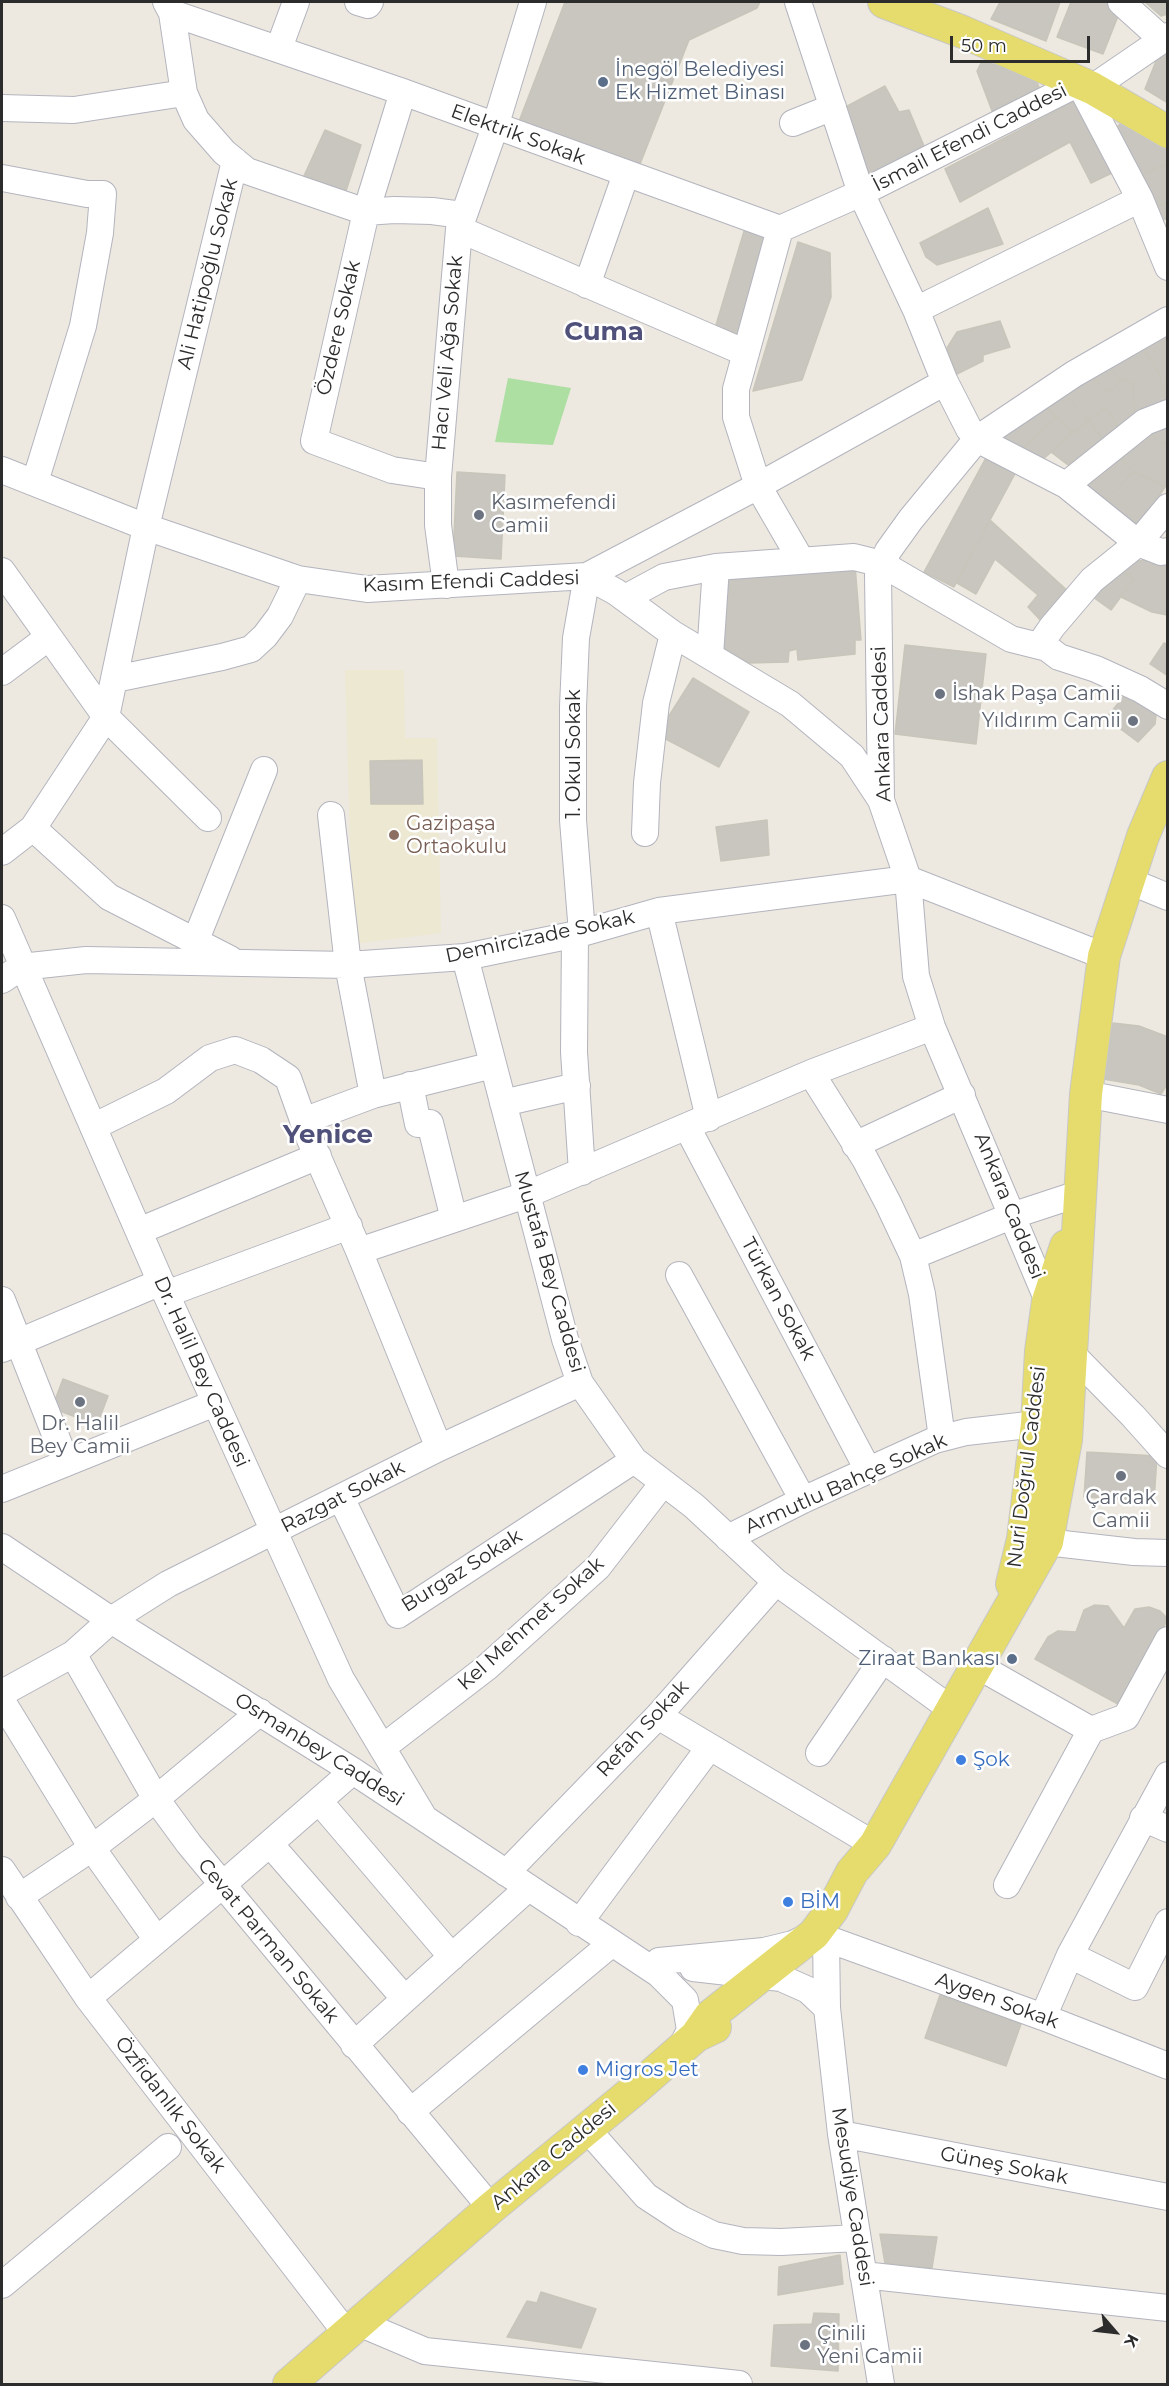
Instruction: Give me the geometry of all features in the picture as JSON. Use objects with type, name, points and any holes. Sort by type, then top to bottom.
[{"type":"main road","points":[[884,2],[922,9],[1085,86],[1167,132]]},
{"type":"main road","name":"Nuri Doğrul Caddesi","points":[[1035,1541],[1037,1424],[1056,1352],[1081,1193],[1086,1094],[1104,956],[1143,836],[1167,777]]},
{"type":"main road","name":"Nuri Doğrul Caddesi","points":[[874,1845],[1002,1624],[1035,1541],[1066,1440],[1048,1301],[1081,1193]]},
{"type":"main road","name":"Ankara Caddesi","points":[[289,2385],[491,2208],[689,2042],[717,2026],[771,1966],[820,1936],[864,1877],[874,1845]]},
{"type":"street","points":[[279,48],[296,2]]},
{"type":"street","points":[[358,2],[368,5],[370,2]]},
{"type":"street","name":"Hacı Veli Ağa Sokak","points":[[446,585],[438,525],[438,477],[460,222],[495,127],[533,2]]},
{"type":"street","points":[[798,2],[861,193],[915,310],[945,382],[969,429],[977,439],[1066,485],[1138,543],[1161,552],[1167,551]]},
{"type":"street","points":[[1121,2],[1165,38]]},
{"type":"street","name":"Elektrik Sokak","points":[[169,7],[780,229]]},
{"type":"street","name":"Ali Hatipoğlu Sokak","points":[[106,717],[146,527],[235,161],[196,120],[184,93],[169,7]]},
{"type":"street","name":"İsmail Efendi Caddesi","points":[[861,193],[1085,86],[1165,38]]},
{"type":"street","points":[[1085,86],[1140,199],[1167,267]]},
{"type":"street","name":"Özdere Sokak","points":[[403,92],[366,212],[314,441],[392,471],[438,477]]},
{"type":"street","points":[[2,108],[74,110],[184,93]]},
{"type":"street","points":[[793,123],[832,107]]},
{"type":"street","points":[[235,161],[247,171],[366,212],[394,210],[460,222],[586,285],[746,353]]},
{"type":"street","points":[[586,285],[626,174]]},
{"type":"street","points":[[2,178],[87,194],[103,194],[100,233],[82,326],[55,424],[35,482]]},
{"type":"street","points":[[801,560],[758,486],[736,417],[736,389],[780,229],[861,193]]},
{"type":"street","points":[[915,310],[1140,199]]},
{"type":"street","name":"Ankara Caddesi","points":[[1048,1301],[932,1027],[916,976],[908,879],[881,800],[878,574],[888,551],[930,494],[977,439],[1074,374],[1167,320]]},
{"type":"street","points":[[587,576],[758,486],[945,382]]},
{"type":"street","points":[[1066,485],[1145,422],[1167,413]]},
{"type":"street","name":"Kasım Efendi Caddesi","points":[[2,470],[146,527],[298,579],[367,589],[587,576],[625,598],[673,634],[790,704],[852,756],[881,800]]},
{"type":"street","points":[[1047,648],[1043,640],[1086,588],[1138,543],[1167,507]]},
{"type":"street","points":[[625,598],[664,577],[716,567],[854,556],[882,564],[1011,639],[1047,648],[1059,657],[1096,669],[1140,689],[1167,706]]},
{"type":"street","points":[[710,656],[716,567]]},
{"type":"street","points":[[2,570],[106,717],[208,818]]},
{"type":"street","name":"1. Okul Sokak","points":[[582,1172],[574,1052],[578,933],[573,820],[573,707],[576,638],[587,576]]},
{"type":"street","points":[[115,679],[251,649],[265,636],[280,616],[298,579]]},
{"type":"street","points":[[645,833],[647,783],[656,703],[673,634]]},
{"type":"street","points":[[2,672],[49,637]]},
{"type":"street","points":[[2,852],[33,828],[106,717]]},
{"type":"street","points":[[195,942],[264,770]]},
{"type":"street","points":[[331,815],[348,965],[373,1095]]},
{"type":"street","name":"Demircizade Sokak","points":[[33,828],[109,897],[235,962],[348,965],[465,957],[578,933],[659,911],[908,879]]},
{"type":"street","points":[[908,879],[1104,956]]},
{"type":"street","points":[[1129,881],[1167,897]]},
{"type":"street","name":"Türkan Sokak","points":[[659,911],[698,1122],[868,1470]]},
{"type":"street","name":"Dr. Halil Bey Caddesi","points":[[2,918],[11,973],[93,1128],[273,1533],[341,1679],[423,1816]]},
{"type":"street","name":"Mustafa Bey Caddesi","points":[[465,957],[526,1195],[565,1339],[580,1383],[634,1460],[694,1506],[776,1582],[951,1709]]},
{"type":"street","points":[[11,973],[86,960],[235,962]]},
{"type":"street","points":[[359,1251],[526,1195],[811,1074],[932,1027]]},
{"type":"street","points":[[93,1128],[166,1091],[210,1058],[235,1050],[261,1060],[288,1078],[303,1121],[349,1226],[439,1448]]},
{"type":"street","points":[[303,1121],[373,1095],[493,1065]]},
{"type":"street","points":[[811,1074],[888,1203],[913,1256],[922,1294],[942,1438]]},
{"type":"street","points":[[410,1085],[418,1124],[430,1123],[454,1219]]},
{"type":"street","points":[[503,1103],[577,1086]]},
{"type":"street","points":[[1086,1094],[1167,1110]]},
{"type":"street","points":[[855,1145],[962,1095]]},
{"type":"street","points":[[139,1231],[318,1156]]},
{"type":"street","points":[[913,1256],[1011,1216],[1081,1193]]},
{"type":"street","points":[[10,1346],[164,1288],[349,1226]]},
{"type":"street","points":[[679,1275],[803,1500]]},
{"type":"street","points":[[2,1300],[10,1346],[66,1462]]},
{"type":"street","points":[[1056,1352],[1133,1416],[1167,1455]]},
{"type":"street","name":"Razgat Sokak","points":[[2,1693],[73,1654],[111,1620],[168,1584],[439,1448],[580,1383]]},
{"type":"street","points":[[2,1489],[215,1403]]},
{"type":"street","name":"Armutlu Bahçe Sokak","points":[[728,1538],[803,1500],[942,1438],[966,1432],[1037,1424]]},
{"type":"street","name":"Burgaz Sokak","points":[[341,1498],[398,1615],[634,1460]]},
{"type":"street","name":"Kel Mehmet Sokak","points":[[382,1748],[486,1668],[598,1567],[663,1483]]},
{"type":"street","points":[[1035,1541],[1134,1552],[1167,1553]]},
{"type":"street","name":"Osmanbey Caddesi","points":[[2,1547],[111,1620],[423,1816],[579,1923],[634,1956]]},
{"type":"street","name":"Refah Sokak","points":[[506,1873],[657,1716],[776,1582]]},
{"type":"street","points":[[1007,1885],[1091,1730],[1126,1717],[1167,1640]]},
{"type":"street","name":"Cevat Parman Sokak","points":[[73,1654],[156,1799],[221,1886],[491,2208]]},
{"type":"street","points":[[819,1753],[883,1659]]},
{"type":"street","points":[[978,1666],[1091,1730]]},
{"type":"street","points":[[2,1701],[92,1848],[157,1940]]},
{"type":"street","points":[[19,1897],[92,1848],[156,1799],[260,1712]]},
{"type":"street","points":[[657,1716],[874,1845]]},
{"type":"street","points":[[579,1923],[708,1748]]},
{"type":"street","points":[[88,1998],[353,1771]]},
{"type":"street","points":[[1043,2017],[1070,1955],[1167,1775]]},
{"type":"street","points":[[319,1801],[452,1957]]},
{"type":"street","points":[[1143,1818],[1167,1829]]},
{"type":"street","points":[[270,1844],[405,1999]]},
{"type":"street","name":"Özfidanlık Sokak","points":[[2,1870],[88,1998],[353,2328]]},
{"type":"street","points":[[354,2045],[528,1888]]},
{"type":"street","points":[[1070,1955],[1136,1987],[1167,1922]]},
{"type":"street","name":"Mesudiye Caddesi","points":[[820,1936],[841,2134],[881,2385]]},
{"type":"street","name":"Aygen Sokak","points":[[820,1936],[1043,2017],[1167,2066]]},
{"type":"street","points":[[410,2112],[611,1944]]},
{"type":"street","points":[[634,1956],[687,1968],[771,1966],[808,1990],[827,2008]]},
{"type":"street","points":[[634,1956],[669,1983],[685,2000],[690,2030],[689,2042]]},
{"type":"street","points":[[587,2129],[646,2196],[681,2219],[714,2235],[743,2241],[781,2242],[857,2238]]},
{"type":"street","name":"Güneş Sokak","points":[[841,2134],[1167,2197]]},
{"type":"street","points":[[2,2285],[168,2147]]},
{"type":"street","points":[[863,2275],[1167,2308]]},
{"type":"street","points":[[353,2328],[424,2351],[739,2385]]},
{"type":"shaded area","name":"Gazipaşa Ortaokulu","points":[[345,670],[404,670],[405,738],[437,738],[441,933],[353,944]]},
{"type":"green space","points":[[508,378],[571,388],[553,445],[495,442]]},
{"type":"building","name":"İnegöl Belediyesi Ek Hizmet Binası","points":[[565,2],[760,2],[757,8],[689,40],[638,169],[518,124]]},
{"type":"building","points":[[1000,2],[1060,2],[1046,41],[991,19]]},
{"type":"building","points":[[1071,2],[1106,2],[1120,11],[1103,54],[1057,37]]},
{"type":"building","points":[[1145,2],[1168,2],[1168,14],[1161,16]]},
{"type":"building","points":[[1168,48],[1168,103],[1145,89],[1160,51]]},
{"type":"building","points":[[982,61],[1035,77],[1040,90],[994,116],[977,71]]},
{"type":"building","points":[[885,86],[899,112],[909,110],[924,146],[870,177],[838,111]]},
{"type":"building","points":[[1077,100],[1114,172],[1091,183],[1070,142],[960,202],[945,169]]},
{"type":"building","points":[[1122,122],[1168,147],[1168,163],[1140,175],[1113,131]]},
{"type":"building","points":[[325,130],[361,145],[344,197],[303,178]]},
{"type":"building","points":[[1168,163],[1168,202],[1154,208],[1140,175]]},
{"type":"building","points":[[1168,202],[1168,218],[1158,222],[1154,208]]},
{"type":"building","points":[[988,208],[1003,244],[937,265],[926,257],[920,243]]},
{"type":"building","points":[[745,228],[771,236],[739,342],[713,335]]},
{"type":"building","points":[[798,242],[830,253],[831,297],[802,380],[753,391]]},
{"type":"building","points":[[1000,321],[1010,347],[983,355],[983,361],[957,374],[947,348],[957,332]]},
{"type":"building","points":[[1168,333],[1168,399],[1166,400],[1159,374],[1142,346]]},
{"type":"building","points":[[1142,346],[1159,374],[1166,400],[1134,419],[1133,383],[1122,380],[1107,366]]},
{"type":"building","points":[[1107,366],[1122,380],[1109,393],[1092,376]]},
{"type":"building","points":[[1092,376],[1109,393],[1122,380],[1133,383],[1134,419],[1119,427],[1106,407],[1089,420],[1065,394]]},
{"type":"building","points":[[1065,394],[1089,420],[1073,433],[1046,407]]},
{"type":"building","points":[[1046,407],[1056,418],[1022,449],[1000,437]]},
{"type":"building","points":[[1106,407],[1119,427],[1103,440],[1089,420]]},
{"type":"building","points":[[1056,418],[1073,433],[1041,461],[1022,449]]},
{"type":"building","points":[[1089,420],[1103,440],[1068,465],[1051,452]]},
{"type":"building","points":[[1168,425],[1168,445],[1156,440],[1153,433]]},
{"type":"building","points":[[1153,433],[1156,440],[1168,445],[1168,482],[1165,487],[1134,472],[1116,454]]},
{"type":"building","points":[[988,454],[1017,470],[954,587],[924,572]]},
{"type":"building","points":[[1116,454],[1134,472],[1103,502],[1082,484]]},
{"type":"building","name":"Kasımefendi Camii","points":[[457,472],[505,475],[501,559],[453,556]]},
{"type":"building","points":[[1134,472],[1165,487],[1148,513],[1131,529],[1103,502]]},
{"type":"building","points":[[990,520],[1070,593],[1043,623],[1028,607],[1038,595],[995,559],[976,594],[957,583]]},
{"type":"building","points":[[1168,558],[1167,615],[1152,612],[1121,597],[1134,579],[1124,572],[1127,562]]},
{"type":"building","points":[[855,565],[861,640],[855,640],[855,654],[798,660],[797,649],[789,651],[788,662],[749,663],[720,646],[724,576]]},
{"type":"building","points":[[1116,568],[1134,579],[1111,610],[1093,597]]},
{"type":"building","points":[[1164,643],[1168,645],[1168,676],[1150,664]]},
{"type":"building","name":"İshak Paşa Camii","points":[[905,645],[986,654],[976,744],[895,734]]},
{"type":"building","points":[[693,678],[749,712],[719,767],[662,737],[660,730]]},
{"type":"building","name":"Yıldırım Camii","points":[[1125,695],[1157,707],[1155,724],[1138,742],[1106,718]]},
{"type":"building","points":[[422,760],[423,804],[371,804],[370,761]]},
{"type":"building","points":[[767,820],[769,855],[721,861],[716,827]]},
{"type":"building","points":[[1113,1023],[1139,1026],[1168,1037],[1168,1083],[1161,1094],[1139,1085],[1103,1079]]},
{"type":"building","name":"Dr. Halil Bey Camii","points":[[63,1379],[108,1396],[97,1425],[52,1408]]},
{"type":"building","name":"Çardak Camii","points":[[1087,1452],[1157,1456],[1154,1501],[1084,1497]]},
{"type":"building","points":[[1095,1605],[1108,1606],[1124,1628],[1135,1609],[1149,1607],[1160,1611],[1168,1619],[1118,1704],[1035,1659],[1048,1637],[1058,1631],[1076,1632],[1084,1610]]},
{"type":"building","points":[[940,1995],[1021,2024],[1006,2066],[925,2038]]},
{"type":"building","points":[[880,2234],[937,2237],[932,2268],[885,2263]]},
{"type":"building","points":[[840,2255],[843,2284],[778,2295],[779,2267]]},
{"type":"building","points":[[541,2292],[596,2309],[581,2348],[507,2337],[527,2301],[537,2303]]},
{"type":"building","name":"Çinili Yeni Camii","points":[[814,2313],[839,2314],[838,2371],[771,2366],[774,2325],[812,2324]]},
{"type":"place","name":"İnegöl Belediyesi Ek Hizmet Binası","points":[[603,82]]},
{"type":"place","name":"Kasımefendi Camii","points":[[479,515]]},
{"type":"place","name":"İshak Paşa Camii","points":[[940,694]]},
{"type":"place","name":"Yıldırım Camii","points":[[1133,721]]},
{"type":"place","name":"Gazipaşa Ortaokulu","points":[[394,835]]},
{"type":"place","name":"Dr. Halil Bey Camii","points":[[80,1402]]},
{"type":"place","name":"Çardak Camii","points":[[1121,1476]]},
{"type":"place","name":"Ziraat Bankası","points":[[1012,1659]]},
{"type":"place","name":"Şok","points":[[961,1760]]},
{"type":"place","name":"BİM","points":[[788,1902]]},
{"type":"place","name":"Migros Jet","points":[[583,2070]]},
{"type":"place","name":"Çinili Yeni Camii","points":[[805,2345]]},
{"type":"district","name":"Cuma","points":[[604,332]]},
{"type":"district","name":"Yenice","points":[[328,1135]]}]
